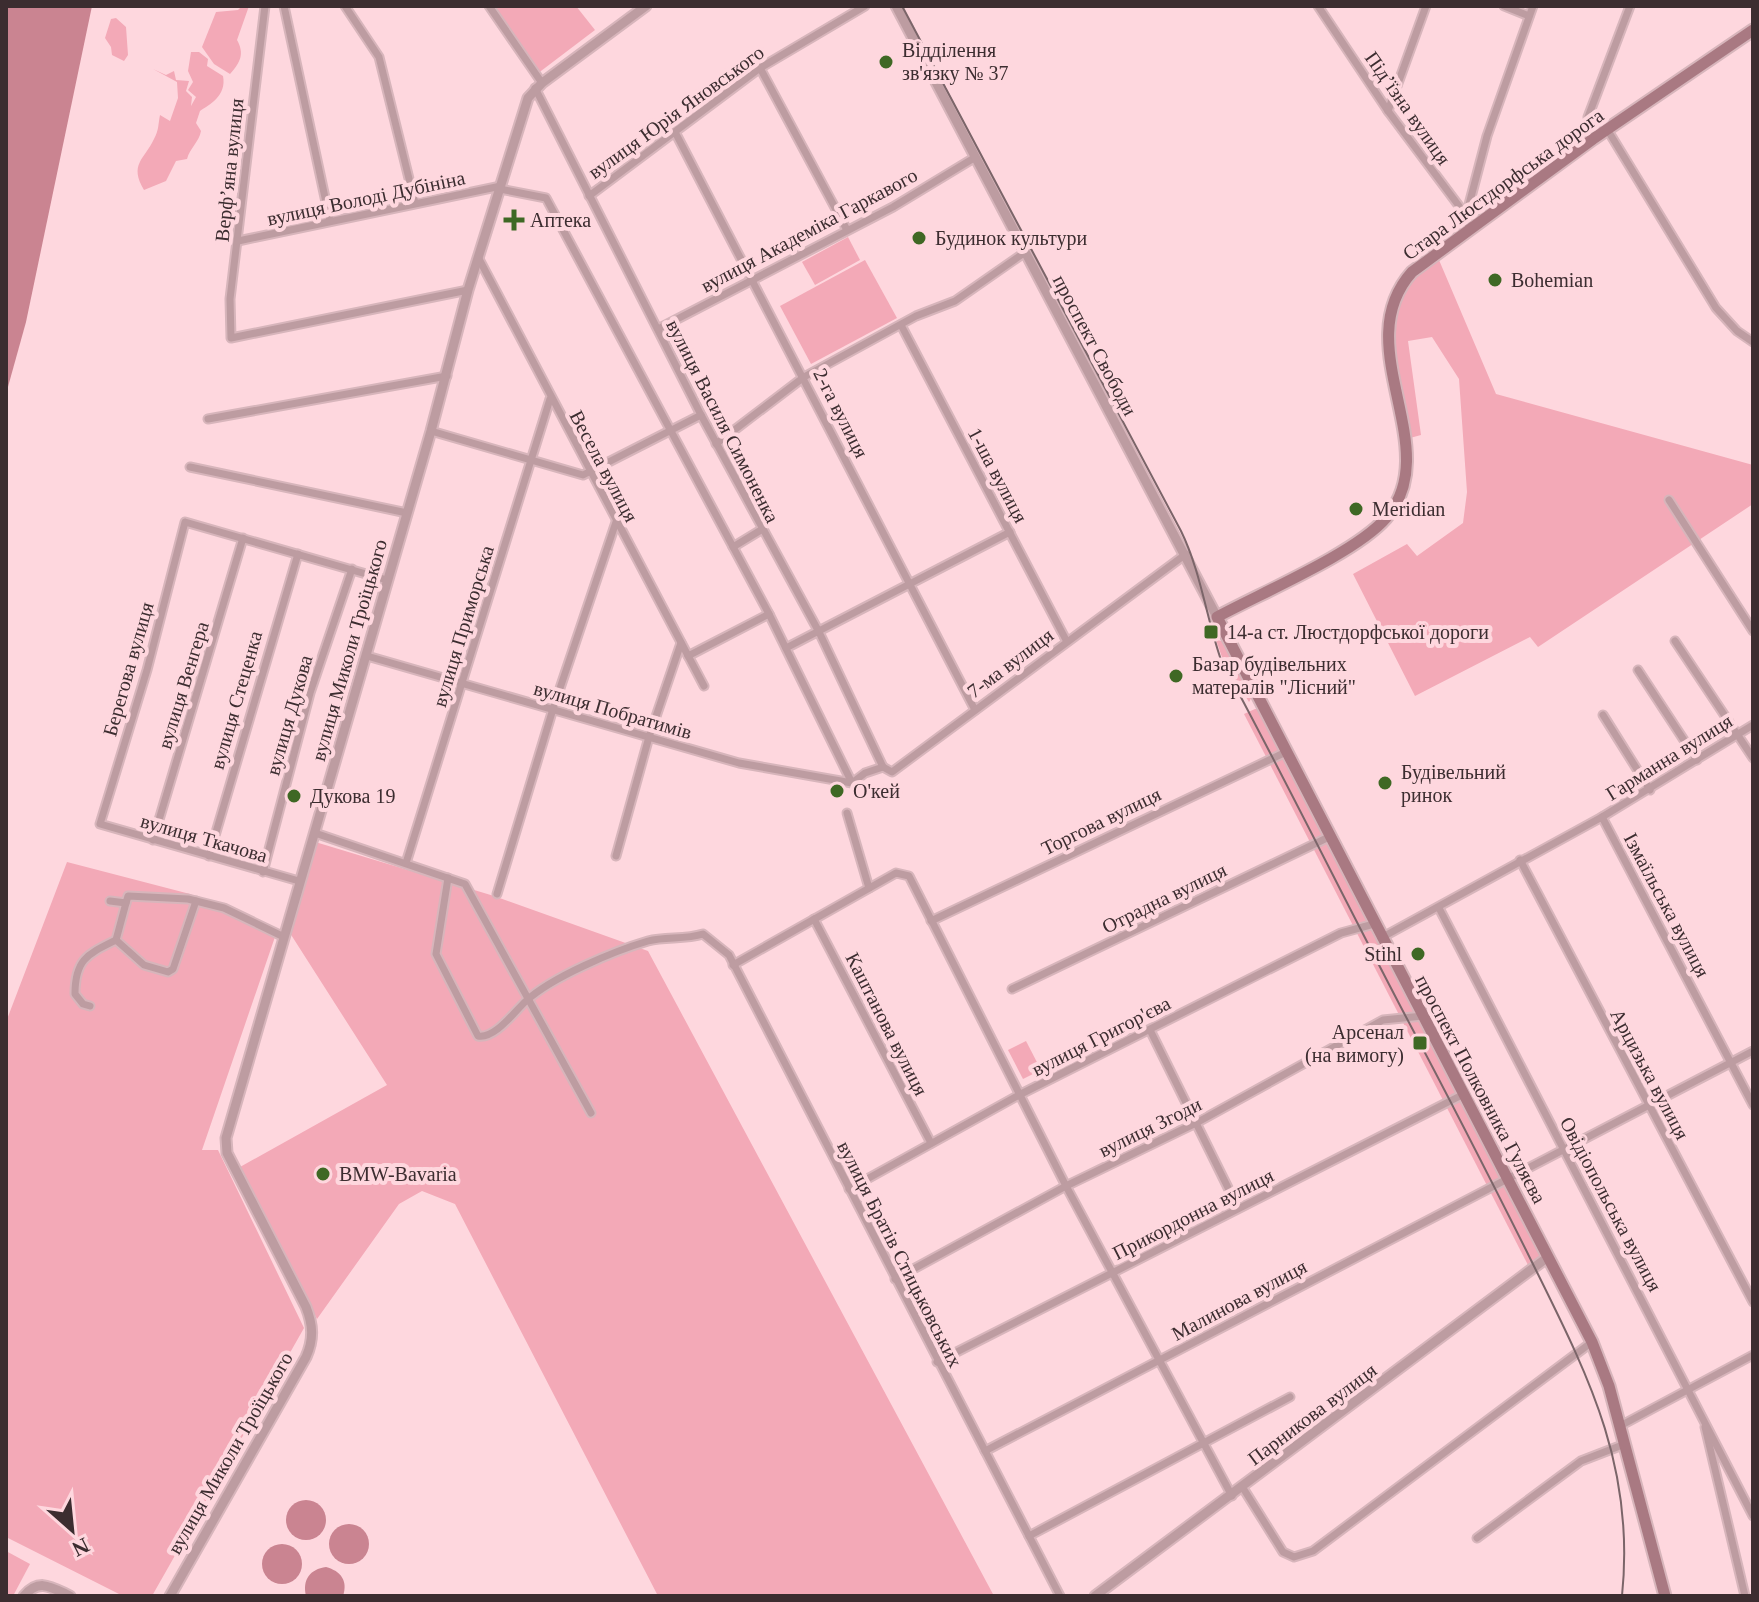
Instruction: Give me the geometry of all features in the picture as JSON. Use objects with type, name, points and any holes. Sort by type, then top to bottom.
[{"type":"main road","name":"Стара Люстдорфська дорога","points":[[1217,617],[1363,538],[1394,508],[1404,485],[1406,458],[1387,336],[1389,313],[1399,288],[1412,272],[1607,129],[1753,30]]},
{"type":"main road","name":"проспект Полковника Гуляєва","points":[[1217,617],[1592,1342],[1620,1426],[1665,1596]]},
{"type":"street","name":"Верфʼяна вулиця","points":[[265,6],[230,299],[231,338],[468,290]]},
{"type":"street","points":[[284,6],[330,221]]},
{"type":"street","points":[[345,6],[379,57],[415,203]]},
{"type":"street","name":"вулиця Василя Симоненка","points":[[489,6],[539,85],[589,196],[761,530],[819,632],[883,767]]},
{"type":"street","name":"вулиця Миколи Троїцького","points":[[170,1596],[306,1357],[311,1341],[311,1319],[306,1307],[227,1153],[228,1126],[367,656],[447,376],[468,290],[523,110],[539,85],[646,6]]},
{"type":"street","name":"вулиця Юрія Яновського","points":[[589,196],[760,68],[865,6]]},
{"type":"street","name":"проспект Свободи","points":[[896,6],[1217,617]]},
{"type":"street","name":"Підʼїзна вулиця","points":[[1318,6],[1388,111],[1466,216],[1470,228]]},
{"type":"street","points":[[1388,111],[1426,6]]},
{"type":"street","points":[[1504,6],[1529,16]]},
{"type":"street","points":[[1466,216],[1487,136],[1533,6]]},
{"type":"street","points":[[1593,139],[1588,117],[1630,6]]},
{"type":"street","points":[[760,68],[847,230]]},
{"type":"street","points":[[1607,129],[1716,308],[1753,342]]},
{"type":"street","name":"2-га вулиця","points":[[675,132],[754,278],[975,710]]},
{"type":"street","name":"вулиця Академіка Гаркавого","points":[[658,329],[893,207],[974,158]]},
{"type":"street","name":"вулиця Володі Дубініна","points":[[238,241],[500,188]]},
{"type":"street","points":[[500,188],[546,198],[769,614],[852,783]]},
{"type":"street","points":[[716,444],[804,377],[901,325],[955,301],[1024,253]]},
{"type":"street","name":"Весела вулиця","points":[[479,259],[550,399],[704,686]]},
{"type":"street","name":"1-ша вулиця","points":[[901,325],[1066,640]]},
{"type":"street","points":[[208,419],[447,376]]},
{"type":"street","name":"вулиця Приморська","points":[[406,863],[550,399]]},
{"type":"street","points":[[431,431],[583,475],[701,415]]},
{"type":"street","points":[[190,467],[407,513]]},
{"type":"street","points":[[1669,500],[1753,631]]},
{"type":"street","name":"Берегова вулиця","points":[[100,824],[147,670],[185,522],[243,538]]},
{"type":"street","points":[[497,894],[553,709],[616,522]]},
{"type":"street","points":[[733,547],[761,530]]},
{"type":"street","points":[[786,648],[1010,532]]},
{"type":"street","points":[[243,538],[387,580]]},
{"type":"street","name":"вулиця Венгера","points":[[153,840],[243,538]]},
{"type":"street","name":"вулиця Стеценка","points":[[209,856],[298,554]]},
{"type":"street","name":"7-ма вулиця","points":[[852,783],[865,773],[883,767],[892,772],[1186,554]]},
{"type":"street","name":"вулиця Дукова","points":[[263,872],[310,693],[352,569]]},
{"type":"street","points":[[688,656],[769,614]]},
{"type":"street","points":[[1675,641],[1753,758]]},
{"type":"street","points":[[616,856],[649,737],[681,643]]},
{"type":"street","name":"вулиця Побратимів","points":[[367,656],[739,763],[852,783]]},
{"type":"street","points":[[1638,670],[1697,760]]},
{"type":"street","points":[[1603,715],[1650,790]]},
{"type":"street","name":"Гарманна вулиця","points":[[1602,817],[1753,725]]},
{"type":"street","name":"Торгова вулиця","points":[[931,921],[1286,752]]},
{"type":"street","points":[[847,813],[869,888]]},
{"type":"street","name":"Ізмаїльська вулиця","points":[[1381,938],[1602,817],[1753,1105]]},
{"type":"street","name":"вулиця Ткачова","points":[[100,824],[299,881]]},
{"type":"street","points":[[315,833],[465,884],[591,1113]]},
{"type":"street","name":"Отрадна вулиця","points":[[1012,989],[1329,837]]},
{"type":"street","name":"Арцизька вулиця","points":[[1520,860],[1753,1302]]},
{"type":"street","points":[[733,965],[869,888],[903,872],[909,876],[1066,1186],[1232,1496]]},
{"type":"street","points":[[448,878],[436,954],[473,1031],[478,1036],[490,1035],[529,997]]},
{"type":"street","points":[[90,1006],[78,1000],[75,994],[81,962],[87,955],[116,940],[128,896],[196,901],[247,916],[284,937]]},
{"type":"street","points":[[110,901],[126,903]]},
{"type":"street","points":[[116,940],[147,966],[171,971],[196,901]]},
{"type":"street","name":"Овідіопольська вулиця","points":[[1439,908],[1753,1516]]},
{"type":"street","name":"Каштанова вулиця","points":[[814,919],[931,1143]]},
{"type":"street","name":"вулиця Григор'єва","points":[[849,1189],[1019,1095],[1341,933],[1374,924]]},
{"type":"street","name":"вулиця Братів Стицьковських","points":[[529,997],[577,971],[652,940],[683,940],[703,934],[729,955],[1060,1596]]},
{"type":"street","name":"вулиця Згоди","points":[[895,1279],[1066,1186],[1198,1122],[1383,1020],[1423,1016]]},
{"type":"street","points":[[1150,1030],[1238,1208]]},
{"type":"street","name":"Малинова вулиця","points":[[985,1451],[1753,1051]]},
{"type":"street","name":"Прикордонна вулиця","points":[[937,1362],[1464,1094]]},
{"type":"street","name":"Парникова вулиця","points":[[1095,1596],[1110,1592],[1548,1257]]},
{"type":"street","points":[[1243,1488],[1283,1552],[1294,1557],[1313,1551],[1592,1342]]},
{"type":"street","points":[[1620,1426],[1753,1355]]},
{"type":"street","points":[[1029,1536],[1290,1397]]},
{"type":"street","points":[[1702,1414],[1745,1596]]},
{"type":"street","points":[[1477,1538],[1581,1461],[1625,1444]]},
{"type":"street","points":[[24,1596],[35,1585],[43,1584],[70,1596]]},
{"type":"shaded area","points":[[6,6],[92,6],[26,322],[6,394]]},
{"type":"shaded area","points":[[249,6],[237,40],[240,58],[230,74],[214,64],[202,47],[216,12],[238,10]]},
{"type":"shaded area","points":[[492,6],[576,6],[595,30],[537,74]]},
{"type":"shaded area","points":[[116,18],[126,27],[128,55],[124,61],[112,55],[105,38],[111,19]]},
{"type":"shaded area","points":[[191,52],[199,52],[208,59],[207,66],[223,76],[222,89],[216,99],[200,111],[196,123],[200,135],[187,159],[176,161],[166,181],[144,190],[138,168],[156,136],[160,115],[170,121],[178,98],[177,82],[153,69],[166,75],[174,71],[176,80],[189,81],[186,91],[192,97],[191,106],[196,97],[188,90],[193,82],[188,71]]},
{"type":"shaded area","points":[[848,237],[860,260],[815,285],[802,262]]},
{"type":"shaded area","points":[[865,260],[897,318],[811,364],[780,306]]},
{"type":"shaded area","points":[[1439,260],[1496,394],[1753,465],[1753,504],[1538,647],[1530,637],[1415,696],[1353,574],[1407,544],[1417,556],[1463,523],[1467,492],[1459,379],[1432,337],[1408,341],[1421,435],[1410,438],[1395,347],[1395,312],[1402,293]]},
{"type":"shaded area","points":[[1216,640],[1222,641],[1252,697],[1249,702],[1223,660]]},
{"type":"shaded area","points":[[1259,709],[1544,1256],[1529,1267],[1244,714]]},
{"type":"shaded area","points":[[312,841],[494,896],[648,951],[994,1596],[658,1596],[455,1204],[422,1191],[399,1204],[317,1319],[240,1167],[387,1085],[288,930]]},
{"type":"shaded area","points":[[67,862],[190,894],[277,931],[202,1150],[218,1150],[304,1328],[152,1596],[123,1596],[6,1537],[6,1022]]},
{"type":"shaded area","points":[[1026,1041],[1041,1070],[1023,1079],[1008,1050]]},
{"type":"shaded area","points":[[306,1500],[320,1506],[326,1520],[320,1534],[306,1540],[292,1534],[286,1520],[292,1506]]},
{"type":"shaded area","points":[[349,1524],[363,1530],[369,1544],[363,1558],[349,1564],[335,1558],[329,1544],[335,1530]]},
{"type":"shaded area","points":[[282,1544],[296,1550],[302,1564],[296,1578],[282,1584],[268,1578],[262,1564],[268,1550]]},
{"type":"shaded area","points":[[6,1551],[30,1564],[13,1596],[6,1596]]},
{"type":"shaded area","points":[[326,1567],[342,1577],[345,1586],[343,1596],[306,1596],[308,1576]]},
{"type":"tram line","points":[[902,6],[1181,531],[1194,562],[1221,660],[1467,1133],[1568,1336],[1586,1376],[1613,1458],[1621,1502],[1624,1547],[1622,1596]]},
{"type":"place","name":"Відділення зв'язку № 37","points":[[886,62]]},
{"type":"place","name":"Аптека","points":[[514,220]]},
{"type":"place","name":"Будинок культури","points":[[919,238]]},
{"type":"place","name":"Bohemian","points":[[1495,280]]},
{"type":"place","name":"Meridian","points":[[1356,509]]},
{"type":"place","name":"14-а ст. Люстдорфської дороги","points":[[1211,632]]},
{"type":"place","name":"Базар будівельних матералів \"Лісний\"","points":[[1176,676]]},
{"type":"place","name":"Будівельний ринок","points":[[1385,783]]},
{"type":"place","name":"О'кей","points":[[837,791]]},
{"type":"place","name":"Дукова 19","points":[[294,796]]},
{"type":"place","name":"Stihl","points":[[1418,954]]},
{"type":"place","name":"Арсенал (на вимогу)","points":[[1420,1043]]},
{"type":"place","name":"BMW-Bavaria","points":[[323,1174]]}]
